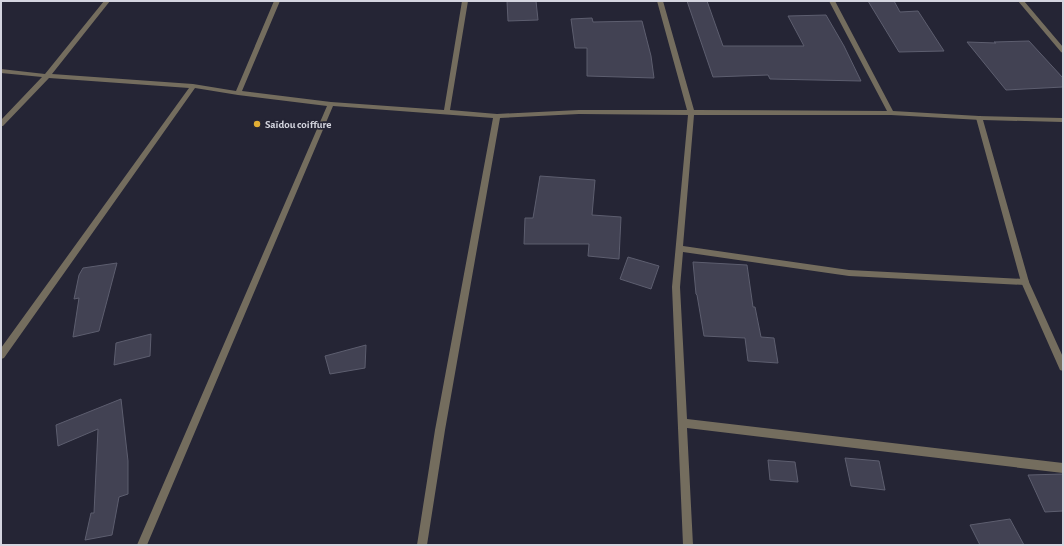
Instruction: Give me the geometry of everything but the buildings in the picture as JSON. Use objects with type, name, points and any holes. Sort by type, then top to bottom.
[{"type":"street","points":[[1,124],[47,76],[107,1]]},
{"type":"street","points":[[238,93],[277,1]]},
{"type":"street","points":[[447,112],[465,1]]},
{"type":"street","points":[[660,1],[691,112],[676,287],[688,545]]},
{"type":"street","points":[[832,1],[892,113]]},
{"type":"street","points":[[1021,1],[1063,51]]},
{"type":"street","points":[[1,71],[47,76],[193,86],[331,104],[496,116],[580,112],[892,113],[979,118],[1063,120]]},
{"type":"street","points":[[1,355],[193,86]]},
{"type":"street","points":[[142,545],[331,104]]},
{"type":"street","points":[[422,545],[440,430],[496,116]]},
{"type":"street","points":[[979,118],[1025,282],[1063,367]]},
{"type":"street","points":[[679,248],[849,273],[1025,282]]},
{"type":"street","points":[[682,423],[1063,468]]},
{"type":"place","name":"Saïdou coiffure","points":[[257,124]]}]
